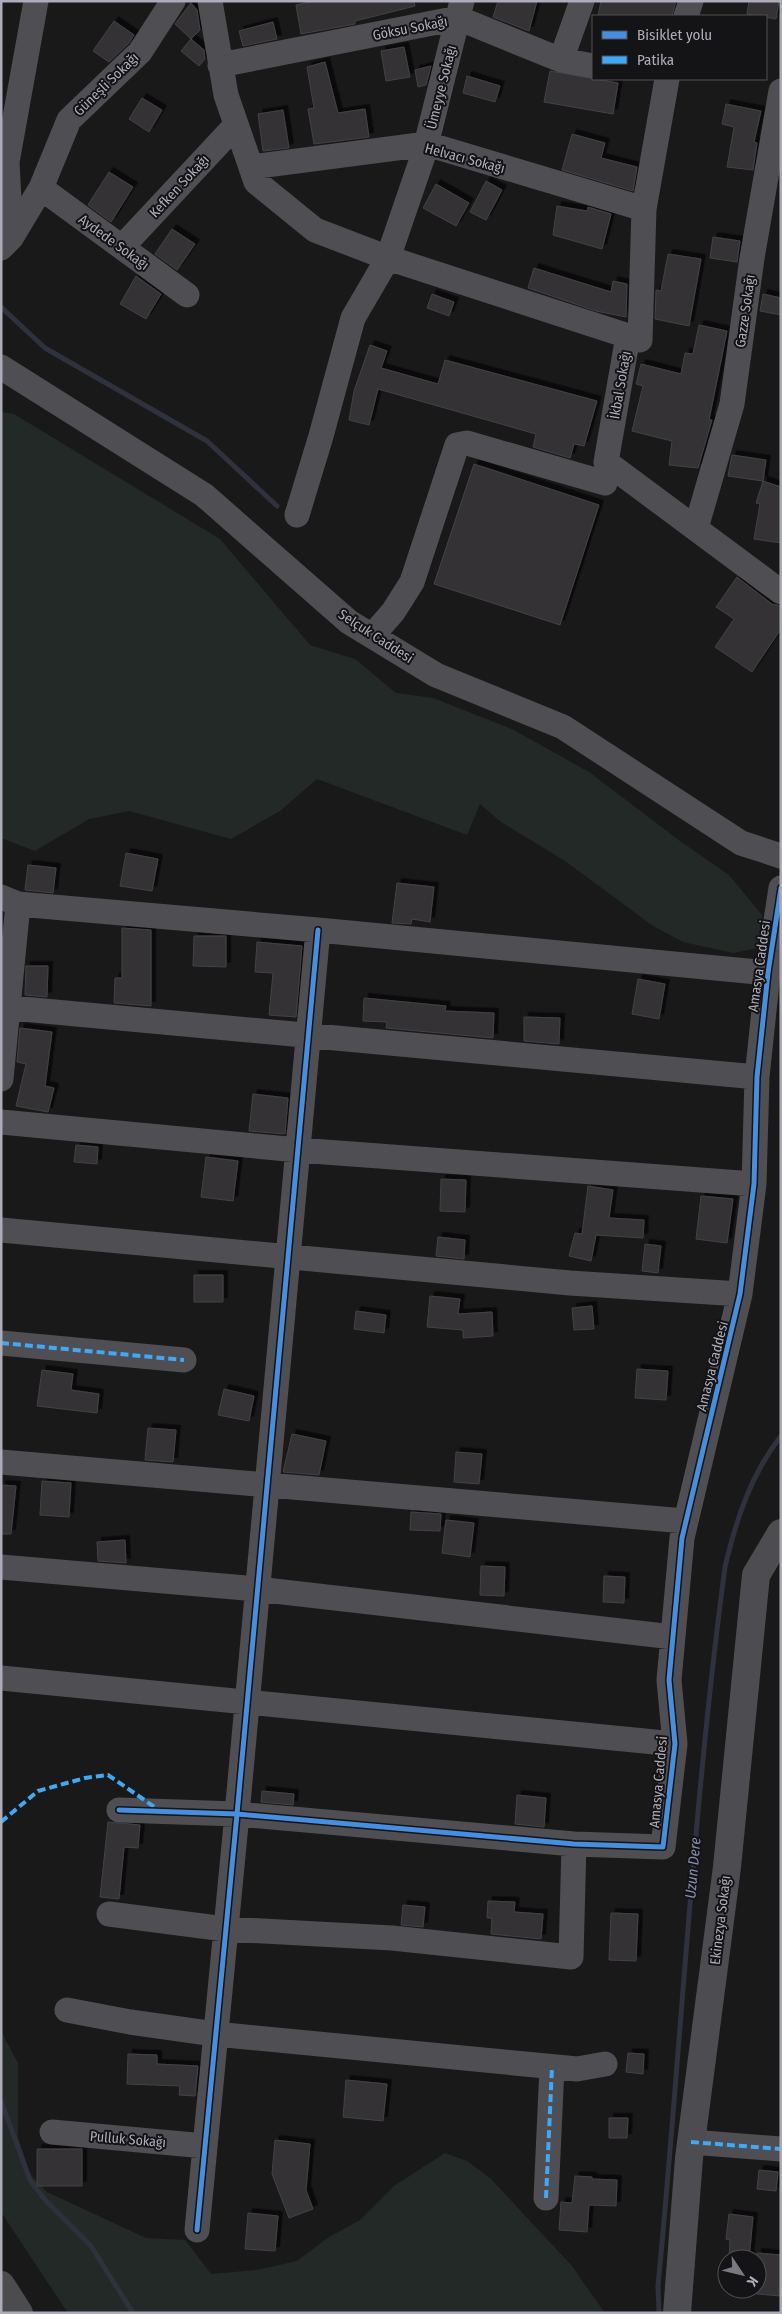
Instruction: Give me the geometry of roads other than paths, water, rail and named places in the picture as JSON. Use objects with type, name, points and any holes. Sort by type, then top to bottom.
[{"type":"highway","points":[[1,2285],[19,2313]]},
{"type":"main road","name":"Ekinezya Sokağı","points":[[677,2313],[691,2142],[727,1867],[756,1575],[781,1533]]},
{"type":"street","points":[[6,243],[7,162],[36,1]]},
{"type":"street","name":"Güneşli Sokağı","points":[[6,243],[41,188],[70,120],[140,52],[172,1]]},
{"type":"street","points":[[210,1],[226,96],[256,182],[315,230],[388,258],[628,336]]},
{"type":"street","points":[[561,60],[582,1]]},
{"type":"street","points":[[686,15],[691,1]]},
{"type":"street","name":"Göksu Sokağı","points":[[220,65],[460,10],[561,60],[592,66]]},
{"type":"street","name":"Ümeyye Sokağı","points":[[297,515],[353,318],[388,258],[427,144],[460,10]]},
{"type":"street","name":"İkbal Sokağı","points":[[664,80],[644,209],[640,340],[628,336],[606,462],[696,528],[777,582]]},
{"type":"street","name":"Gazze Sokağı","points":[[696,528],[732,404],[752,258],[781,91]]},
{"type":"street","name":"Kefken Sokağı","points":[[122,247],[236,125]]},
{"type":"street","name":"Helvacı Sokağı","points":[[251,167],[427,144],[644,209]]},
{"type":"street","name":"Aydede Sokağı","points":[[41,188],[187,295]]},
{"type":"street","name":"Selçuk Caddesi","points":[[1,367],[204,495],[350,622],[372,636],[436,675],[563,727],[741,843],[781,856]]},
{"type":"street","points":[[372,636],[392,612],[412,582],[457,445],[467,443],[604,483]]},
{"type":"street","name":"Amasya Caddesi","points":[[574,1844],[662,1847],[675,1744],[669,1680],[686,1521],[740,1294],[754,1184],[757,1077],[768,972],[781,888]]},
{"type":"street","points":[[1,1079],[10,900],[768,972]]},
{"type":"street","points":[[197,2230],[318,930]]},
{"type":"street","points":[[5,1007],[757,1077]]},
{"type":"street","points":[[1,1122],[298,1150],[754,1184]]},
{"type":"street","points":[[1,1230],[570,1283],[740,1294]]},
{"type":"street","points":[[1,1342],[184,1360]]},
{"type":"street","points":[[1,1462],[686,1521]]},
{"type":"street","points":[[1,1567],[257,1589],[673,1637]]},
{"type":"street","points":[[1,1678],[675,1744]]},
{"type":"street","points":[[109,1914],[225,1929],[392,1938],[571,1957],[574,1844],[237,1814],[119,1810]]},
{"type":"street","points":[[68,2010],[130,2022],[215,2034],[577,2069],[605,2064]]},
{"type":"street","points":[[546,2198],[552,2067]]},
{"type":"street","name":"Pulluk Sokağı","points":[[52,2132],[205,2146]]},
{"type":"street","points":[[691,2142],[781,2149]]},
{"type":"waterway","points":[[1,307],[45,348],[207,441],[277,506]]},
{"type":"waterway","name":"Uzun Dere","points":[[659,2313],[658,2286],[696,1837],[704,1747],[725,1567],[734,1532],[746,1498],[761,1466],[781,1436]]},
{"type":"waterway","points":[[1,2101],[30,2180],[45,2200],[91,2246],[133,2313]]}]
